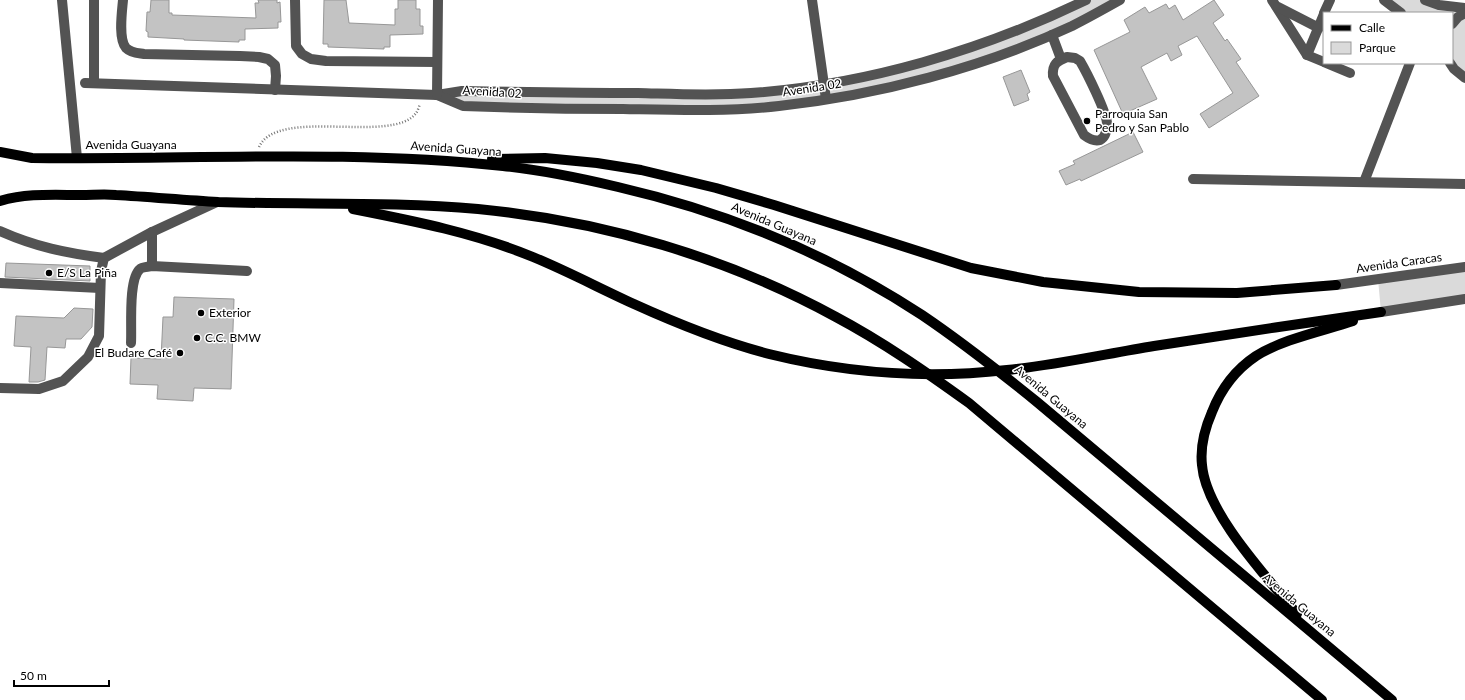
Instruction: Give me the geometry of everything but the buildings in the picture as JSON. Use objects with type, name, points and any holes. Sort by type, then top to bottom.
[{"type":"main road","name":"Avenida Guayana","points":[[0,152],[32,158],[353,157],[438,160],[504,166],[542,171],[588,180],[660,197],[734,221],[781,240],[851,273],[920,314],[979,355],[1392,700]]},
{"type":"main road","points":[[438,160],[545,158],[597,163],[641,170],[716,188],[774,205],[971,268],[1043,282],[1139,292],[1237,293],[1336,285]]},
{"type":"main road","points":[[0,201],[33,195],[113,195],[217,202],[328,203],[479,209],[581,224],[632,236],[702,257],[776,287],[809,303],[879,342],[923,370],[969,403],[1322,700]]},
{"type":"main road","points":[[328,203],[418,222],[498,243],[560,269],[706,335],[750,348],[818,364],[893,372],[936,374],[1005,370],[1052,364],[1224,335],[1381,312]]},
{"type":"main road","points":[[1313,633],[1237,539],[1212,500],[1202,466],[1202,451],[1205,431],[1217,399],[1226,384],[1234,375],[1257,356],[1276,345],[1381,312]]},
{"type":"street","points":[[62,0],[77,158]]},
{"type":"street","points":[[94,0],[89,83],[437,96],[438,0]]},
{"type":"street","points":[[123,0],[122,38],[126,48],[133,52],[144,54],[240,56],[268,59],[275,65],[275,90]]},
{"type":"street","points":[[295,0],[296,46],[302,54],[311,59],[326,61],[437,62]]},
{"type":"street","points":[[812,0],[826,99]]},
{"type":"street","name":"Avenida 02","points":[[437,96],[462,91],[729,94],[775,91],[824,84],[886,71],[945,56],[1008,34],[1057,14],[1086,0]]},
{"type":"street","name":"Avenida 02","points":[[437,96],[463,106],[642,110],[741,109],[778,106],[826,99],[888,87],[978,63],[1073,25],[1120,0]]},
{"type":"street","points":[[1325,12],[1330,0]]},
{"type":"street","points":[[1384,0],[1400,12]]},
{"type":"street","points":[[1425,0],[1439,5],[1465,8]]},
{"type":"street","points":[[1274,3],[1319,28]]},
{"type":"street","points":[[1274,3],[1307,55],[1323,62]]},
{"type":"street","points":[[1453,23],[1458,17],[1465,14]]},
{"type":"street","points":[[1307,55],[1323,17]]},
{"type":"street","points":[[1052,34],[1061,59]]},
{"type":"street","points":[[1067,57],[1075,58],[1080,61],[1083,66],[1107,122],[1107,130],[1101,140],[1088,139],[1084,135],[1052,76],[1054,64],[1061,59],[1067,57]]},
{"type":"street","points":[[1328,64],[1350,73]]},
{"type":"street","points":[[1364,182],[1410,64]]},
{"type":"street","points":[[1451,65],[1465,78]]},
{"type":"street","points":[[1194,178],[1465,184]]},
{"type":"street","points":[[0,231],[21,241],[45,248],[71,254],[104,258],[152,232],[217,202]]},
{"type":"street","points":[[152,232],[152,266]]},
{"type":"street","points":[[0,388],[39,389],[63,381],[88,357],[99,336],[101,271],[104,258]]},
{"type":"street","points":[[132,343],[132,286],[135,276],[140,269],[152,266],[247,271]]},
{"type":"street","name":"Avenida Caracas","points":[[1336,285],[1465,267]]},
{"type":"street","points":[[0,283],[100,288]]},
{"type":"street","points":[[1381,312],[1465,299]]},
{"type":"path","points":[[256,157],[259,145],[272,133],[316,126],[384,126],[406,121],[416,113],[422,95]]},
{"type":"green space","points":[[1086,0],[1120,0],[1073,25],[920,79],[778,106],[463,106],[437,95],[750,93],[924,62]]},
{"type":"green space","points":[[1384,0],[1425,0],[1465,8],[1465,78],[1453,64],[1453,12],[1400,12]]},
{"type":"green space","points":[[1465,267],[1465,299],[1381,312],[1378,279]]},
{"type":"place","name":"Parroquia San Pedro y San Pablo","points":[[1087,121]]},
{"type":"place","name":"E/S La Piña","points":[[49,273]]},
{"type":"place","name":"Exterior","points":[[201,313]]},
{"type":"place","name":"C.C. BMW","points":[[197,338]]},
{"type":"place","name":"El Budare Café","points":[[180,353]]}]
